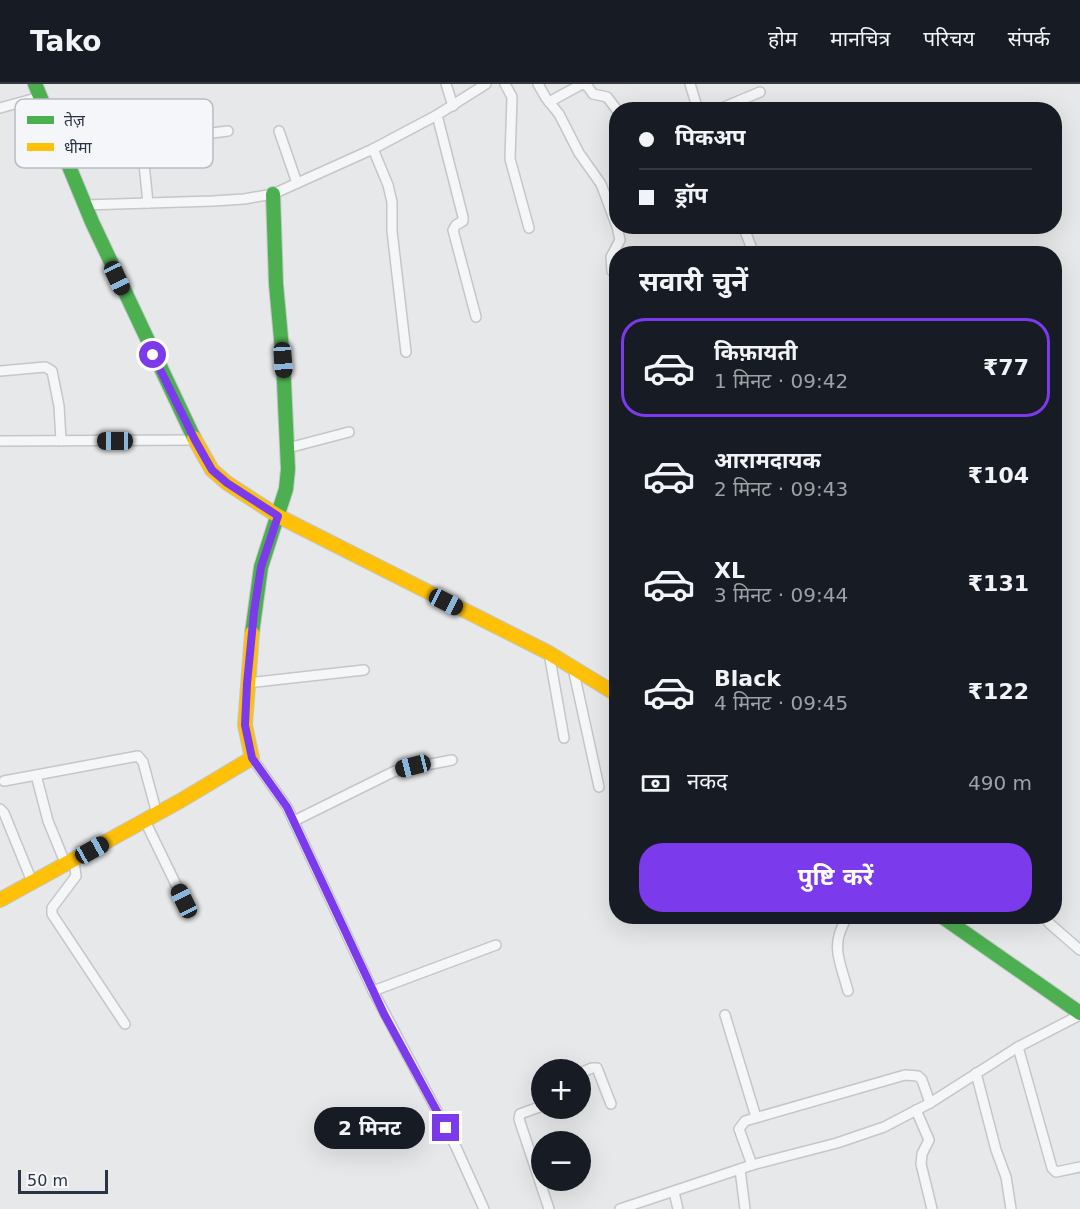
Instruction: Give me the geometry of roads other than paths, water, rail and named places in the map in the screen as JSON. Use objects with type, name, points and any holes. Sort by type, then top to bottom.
[{"type":"main road","points":[[70,168],[143,333],[212,470],[227,483],[278,516],[549,653],[609,689]]},
{"type":"main road","points":[[0,900],[33,884],[252,758],[245,725],[257,588],[261,567],[286,489],[288,448],[276,284],[273,194]]},
{"type":"main road","points":[[952,924],[1080,1014]]},
{"type":"street","points":[[446,84],[453,106]]},
{"type":"street","points":[[85,205],[244,199],[273,194],[373,148],[437,115],[486,84]]},
{"type":"street","points":[[505,84],[512,97],[510,150],[513,172],[528,228]]},
{"type":"street","points":[[538,84],[559,114],[579,153],[601,184],[609,204]]},
{"type":"street","points":[[549,102],[582,84],[588,87],[593,94],[607,97],[611,102]]},
{"type":"street","points":[[690,84],[696,102]]},
{"type":"street","points":[[18,99],[37,90]]},
{"type":"street","points":[[736,102],[760,92]]},
{"type":"street","points":[[0,108],[15,101]]},
{"type":"street","points":[[437,115],[463,217],[463,221],[453,230],[476,317]]},
{"type":"street","points":[[213,132],[228,130]]},
{"type":"street","points":[[279,131],[297,183]]},
{"type":"street","points":[[373,148],[392,202],[392,231],[406,352]]},
{"type":"street","points":[[144,168],[148,203]]},
{"type":"street","points":[[0,371],[45,368],[52,370],[59,406],[61,441]]},
{"type":"street","points":[[288,448],[349,432]]},
{"type":"street","points":[[0,441],[195,440]]},
{"type":"street","points":[[549,653],[564,738]]},
{"type":"street","points":[[573,666],[599,787]]},
{"type":"street","points":[[247,684],[364,670]]},
{"type":"street","points":[[4,781],[138,756],[143,762],[151,817],[184,901]]},
{"type":"street","points":[[252,758],[271,783],[294,821],[373,991],[456,1147],[484,1209]]},
{"type":"street","points":[[294,821],[395,771],[452,760]]},
{"type":"street","points":[[36,775],[48,821],[76,876],[52,908],[52,914],[125,1024]]},
{"type":"street","points":[[0,809],[4,813],[33,884]]},
{"type":"street","points":[[844,924],[836,944],[848,991]]},
{"type":"street","points":[[1050,924],[1080,950]]},
{"type":"street","points":[[373,991],[496,945]]},
{"type":"street","points":[[620,1209],[752,1165],[837,1143],[884,1127],[930,1103],[1018,1047],[1080,1014]]},
{"type":"street","points":[[725,1015],[756,1118]]},
{"type":"street","points":[[1018,1047],[1052,1168],[1056,1172],[1080,1167]]},
{"type":"street","points":[[591,1068],[597,1068],[611,1104]]},
{"type":"street","points":[[976,1073],[996,1150],[1006,1177],[1011,1209]]},
{"type":"street","points":[[752,1165],[739,1129],[745,1120],[912,1075],[922,1080],[930,1103]]},
{"type":"street","points":[[531,1110],[520,1114],[519,1119],[549,1209]]},
{"type":"street","points":[[916,1110],[928,1140],[922,1154],[921,1164],[932,1209]]},
{"type":"street","points":[[740,1169],[745,1209]]},
{"type":"street","points":[[674,1192],[678,1209]]}]
